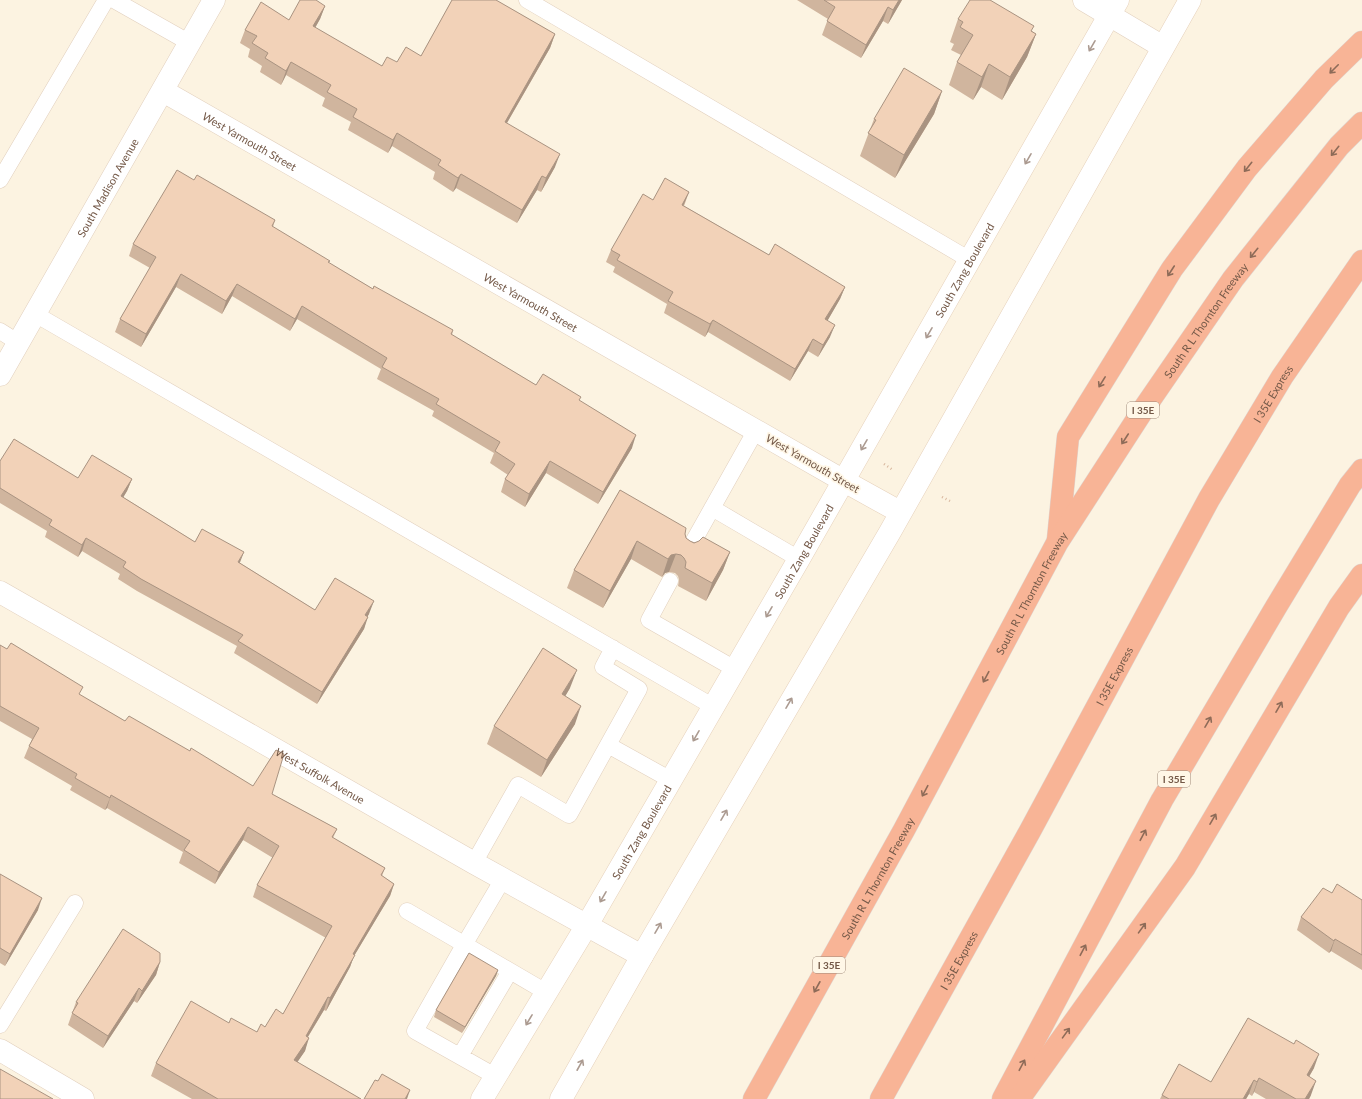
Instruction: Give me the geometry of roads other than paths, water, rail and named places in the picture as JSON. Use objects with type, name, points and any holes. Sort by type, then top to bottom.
[{"type":"highway","points":[[1057,543],[1068,437],[1172,269],[1242,174],[1324,79],[1362,42]]},
{"type":"highway","name":"South R L Thornton Freeway","points":[[754,1099],[904,830],[1057,543],[1145,407],[1233,279],[1339,146],[1362,123]]},
{"type":"highway","name":"I 35E Express","points":[[881,1099],[1030,831],[1209,499],[1282,377],[1362,261]]},
{"type":"highway","name":"I 35E","points":[[1003,1099],[1162,800],[1276,606],[1350,485],[1362,470]]},
{"type":"highway","points":[[1018,1099],[1185,867],[1339,606],[1362,575]]},
{"type":"main road","name":"South Madison Avenue","points":[[0,375],[214,0]]},
{"type":"main road","points":[[1084,0],[1114,8],[1163,47]]},
{"type":"main road","points":[[561,1099],[642,956],[900,512],[1190,0]]},
{"type":"main road","name":"South Zang Boulevard","points":[[482,1099],[587,925],[714,707],[1114,8]]},
{"type":"main road","name":"West Yarmouth Street","points":[[163,91],[900,512]]},
{"type":"main road","name":"West Suffolk Avenue","points":[[0,592],[474,863],[642,956]]},
{"type":"main road","points":[[0,1050],[83,1099]]},
{"type":"lane","points":[[0,180],[106,0]]},
{"type":"lane","points":[[114,0],[190,43]]},
{"type":"lane","points":[[527,0],[970,260]]},
{"type":"lane","points":[[35,314],[714,707]]},
{"type":"lane","points":[[0,331],[19,343]]},
{"type":"lane","points":[[688,551],[756,430]]},
{"type":"lane","points":[[712,508],[799,560]]},
{"type":"lane","points":[[670,581],[648,620],[735,669]]},
{"type":"lane","points":[[474,863],[518,784],[569,815],[639,689],[603,667],[613,648]]},
{"type":"lane","points":[[608,745],[671,780]]},
{"type":"lane","points":[[495,1076],[415,1031],[503,879]]},
{"type":"lane","points":[[0,1025],[75,903]]},
{"type":"lane","points":[[407,910],[546,992]]},
{"type":"lane","points":[[460,1056],[510,971]]}]
